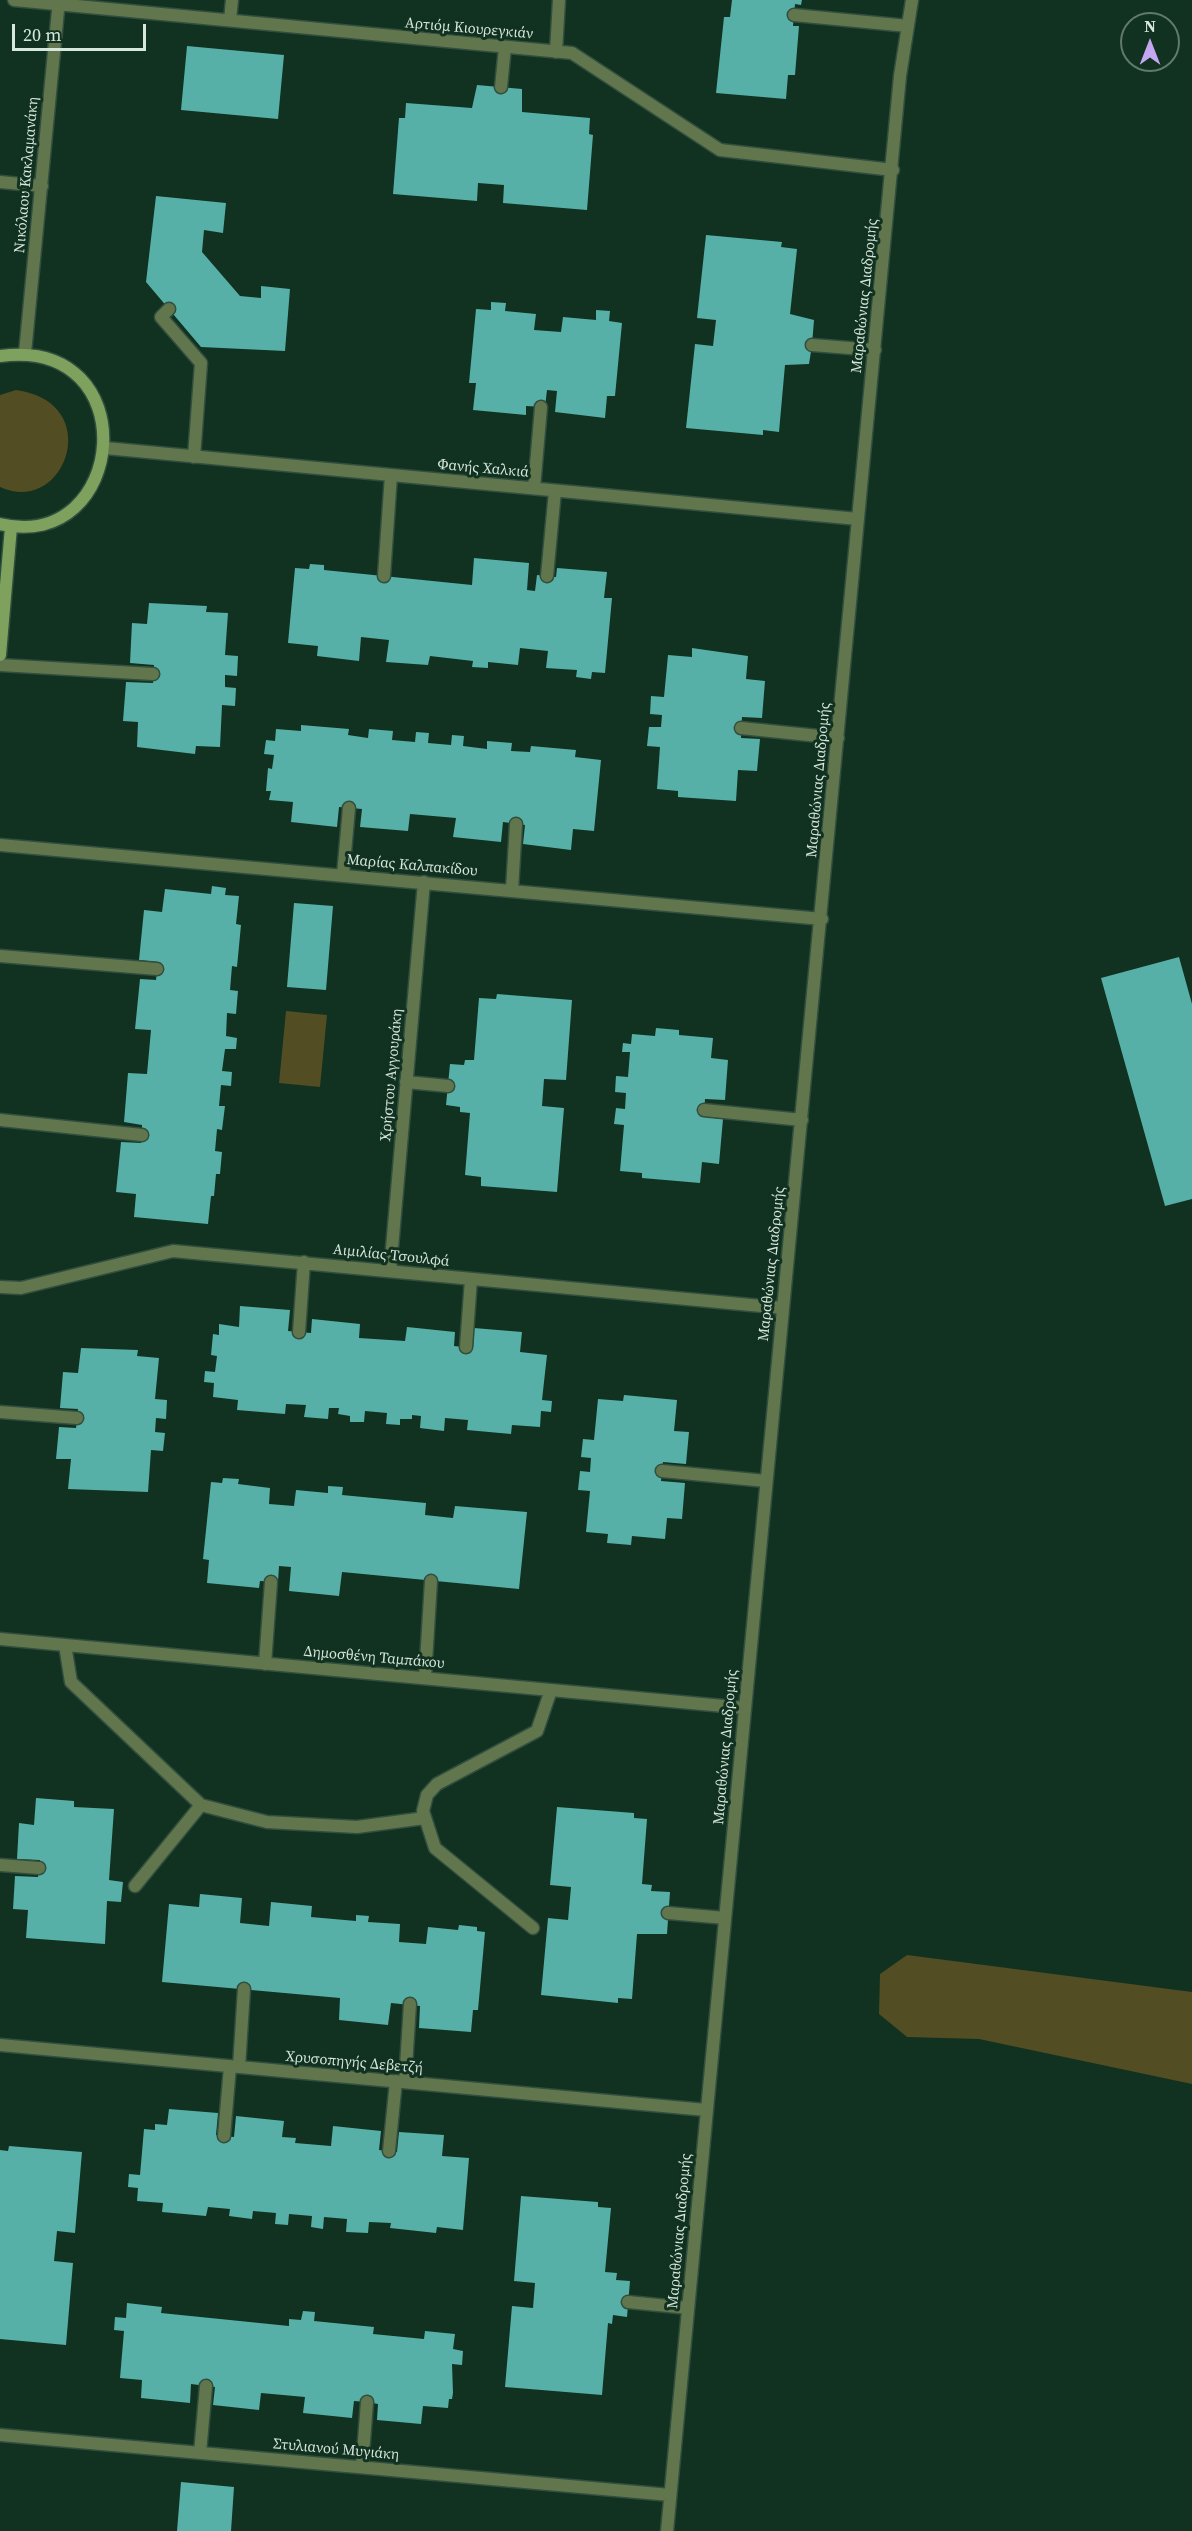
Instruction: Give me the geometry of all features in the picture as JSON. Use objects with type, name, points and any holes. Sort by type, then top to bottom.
[{"type":"street","name":"Αρτιόμ Κιουρεγκιάν","points":[[14,0],[59,2],[572,53],[720,150],[893,170]]},
{"type":"street","points":[[230,20],[232,0]]},
{"type":"street","points":[[556,52],[559,0]]},
{"type":"street","name":"Μαραθώνιας Διαδρομής","points":[[667,2531],[766,1481],[822,919],[900,76],[912,0]]},
{"type":"street","name":"Νικόλαου Κακλαμανάκη","points":[[25,353],[59,2]]},
{"type":"street","points":[[794,15],[908,26]]},
{"type":"street","points":[[501,87],[505,47]]},
{"type":"street","points":[[0,183],[42,186]]},
{"type":"street","points":[[169,309],[161,317],[201,363],[194,457]]},
{"type":"street","points":[[812,345],[875,350]]},
{"type":"street","points":[[0,356],[25,353],[50,359],[75,374],[93,396],[104,424],[105,448],[99,474],[88,493],[72,509],[53,520],[31,526],[6,525],[0,655]]},
{"type":"street","points":[[534,488],[541,406]]},
{"type":"street","name":"Φανής Χαλκιά","points":[[105,448],[858,519]]},
{"type":"street","points":[[384,576],[391,475]]},
{"type":"street","points":[[547,576],[555,491]]},
{"type":"street","points":[[0,665],[153,674]]},
{"type":"street","points":[[741,728],[838,738]]},
{"type":"street","points":[[343,875],[349,808]]},
{"type":"street","points":[[512,890],[516,824]]},
{"type":"street","name":"Μαρίας Καλπακίδου","points":[[0,845],[822,919]]},
{"type":"street","name":"Χρήστου Αγγουράκη","points":[[390,1271],[424,882]]},
{"type":"street","points":[[0,956],[157,969]]},
{"type":"street","points":[[406,1082],[448,1086]]},
{"type":"street","points":[[705,1110],[802,1120]]},
{"type":"street","points":[[0,1120],[142,1135]]},
{"type":"street","name":"Αιμιλίας Τσουλφά","points":[[0,1287],[21,1288],[173,1251],[783,1308]]},
{"type":"street","points":[[298,1332],[304,1262]]},
{"type":"street","points":[[466,1347],[471,1279]]},
{"type":"street","points":[[0,1412],[77,1418]]},
{"type":"street","points":[[662,1471],[766,1481]]},
{"type":"street","points":[[425,1678],[431,1581]]},
{"type":"street","points":[[265,1664],[271,1582]]},
{"type":"street","name":"Δημοσθένη Ταμπάκου","points":[[0,1639],[745,1708]]},
{"type":"street","points":[[65,1645],[71,1682],[201,1805],[267,1822],[357,1827],[425,1818]]},
{"type":"street","points":[[533,1928],[435,1848],[423,1811],[427,1796],[436,1784],[537,1731],[551,1690]]},
{"type":"street","points":[[135,1886],[201,1805]]},
{"type":"street","points":[[0,1865],[39,1868]]},
{"type":"street","points":[[668,1913],[725,1918]]},
{"type":"street","points":[[224,2136],[244,1989]]},
{"type":"street","points":[[389,2151],[410,2004]]},
{"type":"street","name":"Χρυσοπηγής Δεβετζή","points":[[0,2045],[706,2110]]},
{"type":"street","points":[[628,2302],[688,2308]]},
{"type":"street","points":[[200,2453],[206,2386]]},
{"type":"street","points":[[362,2467],[367,2402]]},
{"type":"street","name":"Στυλιανού Μυγιάκη","points":[[0,2435],[670,2495]]},
{"type":"shaded area","points":[[16,390],[44,399],[61,414],[68,434],[66,454],[58,473],[43,486],[23,492],[0,487],[0,395]]},
{"type":"shaded area","points":[[286,1011],[327,1015],[320,1087],[279,1083]]},
{"type":"shaded area","points":[[907,1955],[1192,1992],[1192,2084],[979,2039],[907,2037],[879,2014],[880,1974]]},
{"type":"building","points":[[732,0],[802,0],[801,5],[795,4],[793,26],[799,26],[795,75],[788,75],[786,99],[716,93],[724,17],[730,17]]},
{"type":"building","points":[[187,46],[284,55],[278,119],[181,110]]},
{"type":"building","points":[[477,85],[522,89],[522,112],[590,118],[589,134],[593,135],[587,210],[503,203],[504,185],[478,183],[477,201],[393,194],[399,118],[405,118],[406,103],[472,108]]},
{"type":"building","points":[[156,196],[226,203],[223,233],[204,230],[202,252],[240,296],[261,298],[261,286],[290,289],[285,351],[201,347],[146,282]]},
{"type":"building","points":[[706,235],[782,242],[781,247],[797,249],[790,314],[814,320],[812,345],[809,364],[785,365],[779,432],[763,430],[763,435],[686,428],[695,344],[713,346],[716,320],[697,318]]},
{"type":"building","points":[[491,302],[506,303],[505,311],[536,314],[534,330],[561,332],[563,317],[596,320],[596,310],[610,311],[609,321],[622,323],[615,396],[607,396],[605,418],[555,412],[557,391],[547,390],[545,407],[526,406],[526,415],[473,410],[476,383],[469,383],[476,309],[491,310]]},
{"type":"building","points":[[474,558],[529,563],[527,590],[535,591],[537,575],[556,577],[557,568],[607,572],[604,598],[612,598],[605,673],[592,672],[591,679],[576,677],[577,670],[546,668],[548,651],[520,648],[518,665],[488,662],[488,668],[472,667],[473,661],[430,656],[428,665],[386,662],[389,640],[361,637],[359,661],[317,656],[318,646],[288,643],[295,568],[309,569],[310,564],[324,565],[324,570],[472,585]]},
{"type":"building","points":[[149,603],[207,606],[206,612],[228,613],[225,655],[238,656],[237,676],[225,675],[225,687],[236,688],[235,706],[222,705],[220,747],[196,746],[195,754],[137,747],[138,722],[123,721],[126,682],[153,683],[154,665],[130,663],[132,623],[147,624]]},
{"type":"building","points":[[692,648],[748,656],[746,679],[765,681],[762,718],[742,717],[741,738],[760,739],[757,771],[738,770],[736,801],[678,797],[678,791],[657,789],[660,747],[647,746],[649,727],[661,727],[662,715],[650,714],[651,696],[664,697],[668,655],[692,657]]},
{"type":"building","points":[[301,725],[349,729],[348,735],[368,738],[369,729],[393,731],[392,740],[415,742],[416,732],[429,733],[428,743],[451,745],[452,735],[464,736],[463,746],[487,749],[487,741],[512,743],[511,751],[530,752],[531,746],[576,750],[575,757],[601,760],[594,831],[573,829],[571,850],[523,844],[525,825],[503,822],[501,842],[453,837],[456,818],[410,814],[408,831],[360,827],[362,809],[339,807],[337,827],[291,822],[293,802],[269,800],[271,791],[266,791],[268,768],[272,769],[274,755],[264,754],[266,740],[275,741],[276,729],[301,731]]},
{"type":"building","points":[[212,886],[226,888],[225,895],[239,896],[236,924],[241,925],[237,967],[232,966],[230,990],[238,991],[236,1014],[227,1013],[226,1036],[237,1038],[236,1049],[225,1049],[222,1071],[232,1072],[231,1086],[221,1085],[219,1106],[225,1106],[222,1130],[217,1129],[215,1151],[222,1152],[220,1174],[216,1174],[208,1224],[134,1217],[136,1194],[116,1192],[121,1142],[141,1143],[142,1135],[142,1125],[124,1122],[128,1073],[147,1074],[151,1030],[135,1029],[140,979],[156,980],[158,962],[139,960],[144,910],[162,912],[165,889],[211,894]]},
{"type":"building","points":[[294,903],[333,906],[326,990],[287,987]]},
{"type":"building","points":[[1179,957],[1192,1004],[1192,1199],[1165,1206],[1101,978]]},
{"type":"building","points":[[497,994],[572,1000],[566,1080],[544,1079],[542,1106],[564,1108],[557,1192],[481,1186],[481,1177],[465,1175],[470,1113],[460,1112],[460,1107],[446,1105],[450,1064],[464,1065],[465,1060],[474,1060],[479,998],[496,999]]},
{"type":"building","points":[[656,1028],[679,1030],[679,1035],[713,1038],[711,1058],[728,1060],[725,1100],[705,1099],[704,1117],[723,1119],[719,1164],[702,1162],[700,1183],[642,1178],[642,1173],[620,1171],[624,1125],[614,1124],[616,1108],[625,1109],[626,1093],[615,1092],[616,1076],[628,1077],[630,1052],[622,1052],[623,1043],[631,1044],[632,1034],[655,1036]]},
{"type":"building","points":[[240,1306],[290,1310],[288,1331],[311,1333],[312,1319],[360,1324],[359,1338],[405,1341],[407,1327],[455,1332],[454,1346],[473,1348],[474,1328],[522,1332],[520,1352],[547,1355],[542,1400],[552,1401],[551,1412],[541,1411],[540,1427],[512,1425],[511,1434],[467,1430],[468,1420],[445,1418],[444,1431],[420,1428],[421,1416],[412,1415],[412,1419],[400,1419],[400,1425],[386,1424],[387,1413],[365,1411],[364,1422],[350,1422],[350,1416],[338,1414],[339,1408],[329,1408],[328,1419],[304,1417],[306,1405],[286,1404],[285,1414],[237,1410],[238,1400],[213,1397],[214,1383],[204,1382],[205,1371],[215,1372],[217,1356],[211,1355],[213,1334],[219,1335],[219,1324],[239,1327]]},
{"type":"building","points":[[81,1348],[138,1350],[137,1356],[159,1358],[155,1399],[167,1400],[166,1419],[156,1418],[155,1432],[165,1433],[163,1451],[151,1450],[148,1492],[68,1489],[71,1459],[56,1459],[59,1427],[76,1428],[78,1409],[60,1408],[63,1372],[78,1373]]},
{"type":"building","points":[[624,1395],[677,1400],[674,1431],[689,1432],[686,1464],[663,1462],[661,1481],[685,1483],[682,1519],[667,1518],[665,1539],[632,1536],[631,1545],[607,1543],[608,1534],[586,1532],[590,1491],[578,1490],[580,1471],[590,1472],[591,1458],[581,1457],[583,1439],[594,1440],[598,1399],[623,1401]]},
{"type":"building","points":[[223,1478],[239,1479],[238,1484],[270,1488],[269,1504],[294,1506],[296,1490],[328,1493],[328,1486],[343,1487],[342,1495],[426,1503],[425,1515],[453,1518],[455,1506],[527,1512],[519,1589],[342,1572],[339,1596],[289,1591],[291,1567],[279,1566],[278,1582],[260,1581],[259,1588],[207,1583],[209,1560],[203,1559],[211,1482],[222,1483]]},
{"type":"building","points":[[36,1798],[74,1801],[74,1807],[114,1809],[109,1880],[123,1882],[121,1902],[107,1901],[105,1944],[26,1938],[28,1910],[13,1909],[15,1876],[38,1877],[40,1860],[17,1859],[19,1823],[34,1825]]},
{"type":"building","points":[[557,1807],[634,1813],[634,1818],[647,1819],[642,1884],[652,1885],[651,1891],[670,1892],[667,1934],[637,1934],[632,1999],[618,1998],[618,2003],[541,1995],[548,1918],[568,1920],[571,1887],[550,1885]]},
{"type":"building","points":[[200,1894],[242,1898],[240,1923],[269,1926],[271,1902],[312,1906],[311,1917],[356,1921],[356,1915],[369,1916],[368,1922],[400,1924],[399,1942],[426,1944],[428,1927],[458,1930],[459,1925],[477,1927],[477,1931],[485,1932],[478,2010],[473,2010],[471,2032],[419,2028],[420,2006],[391,2003],[388,2025],[339,2020],[340,1998],[162,1982],[169,1904],[199,1907]]},
{"type":"building","points":[[169,2109],[218,2113],[216,2135],[234,2137],[236,2116],[284,2121],[282,2137],[296,2138],[295,2143],[331,2146],[333,2126],[381,2131],[379,2150],[397,2152],[399,2132],[444,2135],[442,2156],[469,2158],[463,2230],[437,2227],[436,2233],[390,2228],[391,2223],[369,2222],[368,2233],[346,2232],[347,2219],[324,2217],[323,2229],[311,2227],[312,2216],[289,2214],[288,2225],[275,2224],[276,2213],[253,2211],[252,2219],[229,2216],[230,2209],[208,2207],[206,2216],[162,2212],[163,2203],[137,2201],[138,2188],[128,2187],[129,2174],[140,2175],[144,2129],[155,2130],[155,2124],[167,2125]]},
{"type":"building","points":[[9,2146],[82,2152],[75,2233],[57,2231],[54,2261],[73,2263],[66,2345],[0,2339],[0,2150],[8,2151]]},
{"type":"building","points":[[521,2196],[598,2202],[598,2207],[611,2208],[605,2272],[617,2273],[616,2280],[630,2281],[627,2317],[613,2315],[612,2324],[608,2323],[602,2395],[505,2387],[512,2306],[533,2308],[535,2283],[514,2281]]},
{"type":"building","points":[[127,2303],[162,2307],[161,2313],[289,2326],[289,2319],[301,2320],[303,2311],[315,2312],[314,2321],[374,2327],[373,2334],[424,2339],[425,2331],[455,2334],[453,2349],[463,2351],[462,2365],[452,2364],[453,2393],[452,2399],[449,2399],[448,2408],[423,2406],[421,2424],[377,2420],[378,2404],[367,2402],[354,2401],[352,2418],[303,2413],[305,2397],[261,2393],[259,2410],[213,2405],[215,2387],[191,2384],[190,2403],[141,2398],[142,2380],[120,2378],[124,2331],[114,2330],[115,2317],[126,2318]]},
{"type":"building","points":[[181,2482],[234,2487],[231,2531],[177,2531]]}]
